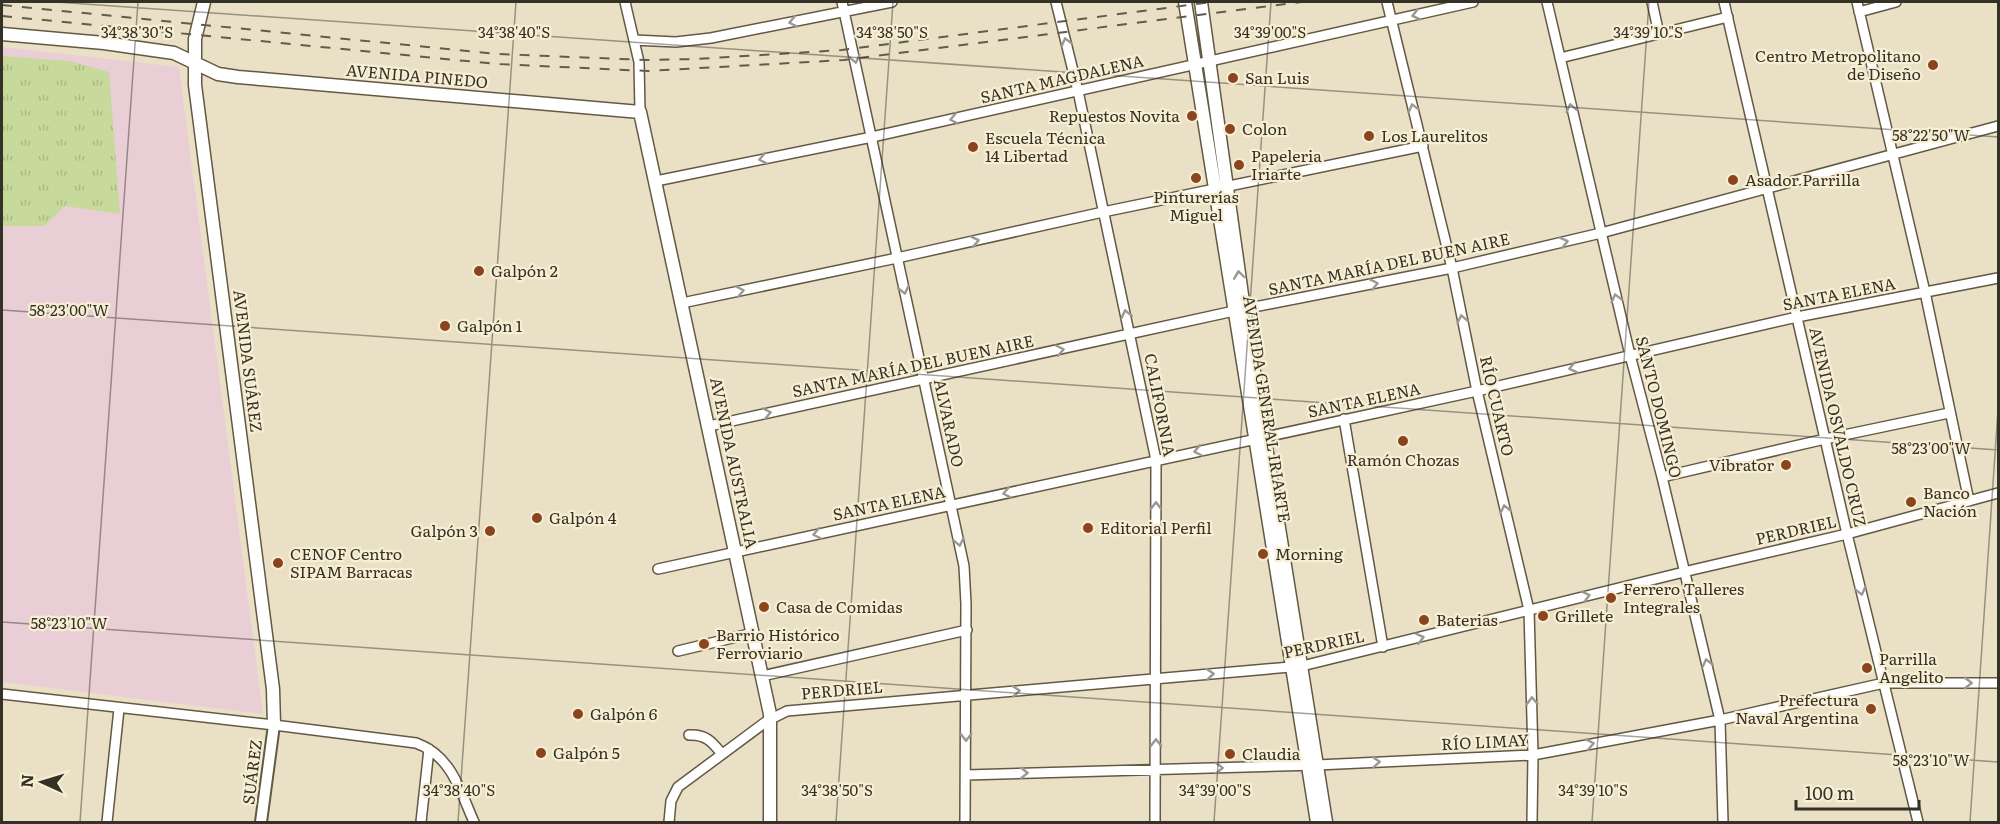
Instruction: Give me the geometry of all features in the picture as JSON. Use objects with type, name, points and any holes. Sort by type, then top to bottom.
[{"type":"main road","name":"AVENIDA SUÁREZ","points":[[204,2],[195,39],[194,62],[273,689],[274,725]]},
{"type":"main road","name":"AVENIDA GENERAL IRIARTE","points":[[1185,2],[1195,64],[1221,188]]},
{"type":"main road","name":"AVENIDA GENERAL IRIARTE","points":[[1201,2],[1210,61],[1221,188],[1312,765],[1317,822]]},
{"type":"main road","name":"AVENIDA PINEDO","points":[[2,34],[174,52],[218,74],[640,112]]},
{"type":"main road","name":"AVENIDA AUSTRALIA","points":[[640,112],[771,718],[770,822]]},
{"type":"main road","name":"AVENIDA GENERAL IRIARTE","points":[[1312,765],[1326,822]]},
{"type":"street","points":[[625,2],[640,77],[640,112]]},
{"type":"street","points":[[634,40],[682,42],[703,40],[843,7],[892,2]]},
{"type":"street","name":"CALIFORNIA","points":[[1056,2],[1078,91],[1156,460],[1155,822]]},
{"type":"street","name":"RÍO CUARTO","points":[[1387,2],[1452,268],[1477,391],[1529,610],[1533,755],[1532,822]]},
{"type":"street","name":"SANTA MAGDALENA","points":[[656,182],[872,137],[1473,2]]},
{"type":"street","name":"SANTO DOMINGO","points":[[1547,2],[1630,355],[1662,477],[1720,720],[1723,822]]},
{"type":"street","points":[[1652,2],[1659,34]]},
{"type":"street","name":"AVENIDA OSVALDO CRUZ","points":[[1724,2],[1847,534],[1918,822]]},
{"type":"street","points":[[1857,2],[1925,292],[1969,501]]},
{"type":"street","points":[[1860,12],[1896,2]]},
{"type":"street","name":"ALVARADO","points":[[843,7],[965,573],[967,630],[965,822]]},
{"type":"street","points":[[1560,58],[1728,18]]},
{"type":"street","name":"SANTA MARÍA DEL BUEN AIRE","points":[[709,426],[1239,310],[1452,268],[1601,233],[1998,126]]},
{"type":"street","points":[[682,303],[1423,146]]},
{"type":"street","name":"SANTA ELENA","points":[[658,569],[1477,391],[1797,317],[1998,278]]},
{"type":"street","points":[[1662,477],[1949,412]]},
{"type":"street","points":[[1344,419],[1383,647]]},
{"type":"street","name":"PERDRIEL","points":[[669,822],[671,801],[678,787],[771,718],[797,709],[1297,667],[1847,534],[1998,494]]},
{"type":"street","points":[[762,676],[967,630]]},
{"type":"street","points":[[678,651],[753,633]]},
{"type":"street","name":"RÍO LIMAY","points":[[966,775],[1312,765],[1533,755],[1720,720],[1884,683],[1998,683]]},
{"type":"street","points":[[2,694],[274,725],[416,744],[437,754],[448,767],[474,822]]},
{"type":"street","points":[[106,822],[119,709]]},
{"type":"street","name":"SUÁREZ","points":[[261,822],[274,725]]},
{"type":"street","points":[[689,735],[699,734],[708,737],[722,754]]},
{"type":"street","points":[[421,822],[429,749]]},
{"type":"shaded area","points":[[2,47],[179,67],[263,714],[2,682]]},
{"type":"green space","points":[[2,56],[70,61],[109,72],[120,214],[65,206],[44,226],[2,226]]},
{"type":"railway","points":[[2,5],[498,54],[646,60],[842,50],[1212,2]]},
{"type":"railway","points":[[2,16],[497,64],[648,71],[844,60],[1301,2]]},
{"type":"place","name":"Centro Metropolitano de Diseño","points":[[1933,65]]},
{"type":"place","name":"San Luis","points":[[1233,78]]},
{"type":"place","name":"Repuestos Novita","points":[[1192,116]]},
{"type":"place","name":"Colon","points":[[1230,129]]},
{"type":"place","name":"Los Laurelitos","points":[[1369,136]]},
{"type":"place","name":"Escuela Técnica 14 Libertad","points":[[973,147]]},
{"type":"place","name":"Papeleria Iriarte","points":[[1239,165]]},
{"type":"place","name":"Pinturerías Miguel","points":[[1196,178]]},
{"type":"place","name":"Asador Parrilla","points":[[1733,180]]},
{"type":"place","name":"Galpón 2","points":[[479,271]]},
{"type":"place","name":"Galpón 1","points":[[445,326]]},
{"type":"place","name":"Ramón Chozas","points":[[1403,441]]},
{"type":"place","name":"Vibrator","points":[[1786,465]]},
{"type":"place","name":"Banco Nación","points":[[1911,502]]},
{"type":"place","name":"Galpón 4","points":[[537,518]]},
{"type":"place","name":"Editorial Perfil","points":[[1088,528]]},
{"type":"place","name":"Galpón 3","points":[[490,531]]},
{"type":"place","name":"Morning","points":[[1263,554]]},
{"type":"place","name":"CENOF Centro SIPAM Barracas","points":[[278,563]]},
{"type":"place","name":"Ferrero Talleres Integrales","points":[[1611,598]]},
{"type":"place","name":"Casa de Comidas","points":[[764,607]]},
{"type":"place","name":"Grillete","points":[[1543,616]]},
{"type":"place","name":"Baterias","points":[[1424,620]]},
{"type":"place","name":"Barrio Histórico Ferroviario","points":[[704,644]]},
{"type":"place","name":"Parrilla Angelito","points":[[1867,668]]},
{"type":"place","name":"Prefectura Naval Argentina","points":[[1871,709]]},
{"type":"place","name":"Galpón 6","points":[[578,714]]},
{"type":"place","name":"Galpón 5","points":[[541,753]]},
{"type":"place","name":"Claudia","points":[[1230,754]]}]
